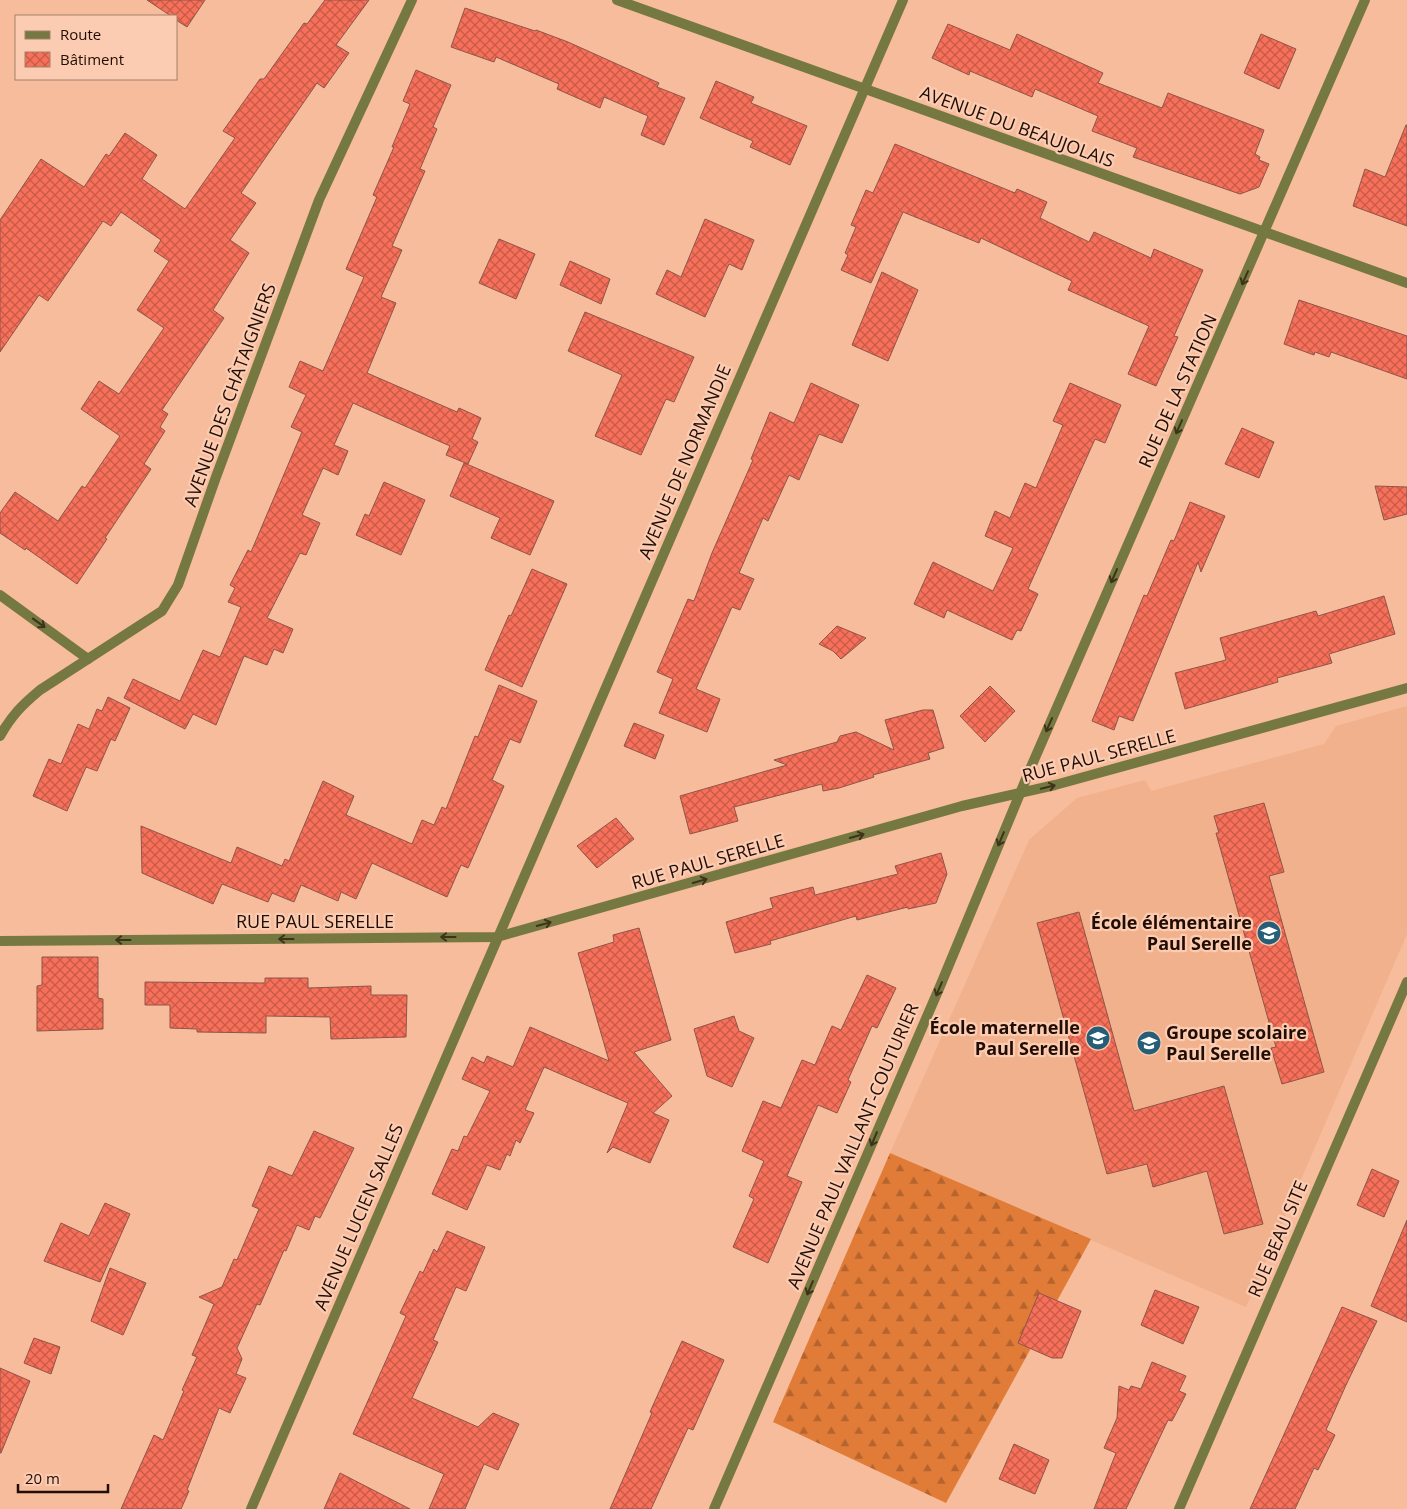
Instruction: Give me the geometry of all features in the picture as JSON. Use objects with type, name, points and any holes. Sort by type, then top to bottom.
[{"type":"street","name":"AVENUE DES CHÂTAIGNIERS","points":[[0,736],[22,705],[40,690],[162,611],[178,585],[319,200],[412,0]]},
{"type":"street","name":"AVENUE DU BEAUJOLAIS","points":[[617,0],[1407,283]]},
{"type":"street","name":"AVENUE DE NORMANDIE","points":[[497,937],[903,0]]},
{"type":"street","name":"RUE DE LA STATION","points":[[1019,794],[1365,0]]},
{"type":"street","points":[[0,594],[88,659]]},
{"type":"street","name":"RUE PAUL SERELLE","points":[[0,941],[497,937],[962,806],[1019,794],[1407,688]]},
{"type":"street","name":"AVENUE PAUL VAILLANT-COUTURIER","points":[[714,1509],[941,984],[1019,794]]},
{"type":"street","name":"AVENUE LUCIEN SALLES","points":[[251,1509],[497,937]]},
{"type":"street","name":"RUE BEAU SITE","points":[[1179,1509],[1407,982]]},
{"type":"shaded area","name":"Groupe scolaire Paul Serelle","points":[[1407,706],[1407,934],[1246,1307],[890,1153],[1029,840],[1077,798],[1145,780],[1151,791],[1324,744],[1336,726]]},
{"type":"green space","points":[[890,1153],[1091,1239],[946,1503],[773,1422]]},
{"type":"building","points":[[147,0],[205,0],[187,27],[178,21],[178,15],[170,15]]},
{"type":"building","points":[[325,0],[369,0],[336,45],[349,53],[324,88],[317,83],[241,193],[256,203],[230,240],[249,253],[213,310],[224,318],[162,410],[168,414],[160,427],[165,431],[144,464],[151,469],[77,584],[26,548],[25,550],[0,533],[0,513],[15,492],[58,521],[82,486],[85,488],[120,436],[81,409],[99,381],[119,394],[164,328],[137,310],[169,261],[154,251],[161,240],[121,212],[111,226],[103,221],[48,301],[39,295],[0,352],[0,220],[41,159],[84,187],[106,154],[109,156],[125,133],[157,155],[142,179],[185,209],[235,138],[223,131],[260,79],[264,79],[304,23],[307,24]]},
{"type":"building","points":[[465,8],[568,42],[659,83],[657,87],[685,98],[664,145],[641,135],[648,116],[604,97],[600,108],[557,89],[559,84],[496,57],[494,62],[451,47]]},
{"type":"building","points":[[948,24],[1010,50],[1017,34],[1103,73],[1098,83],[1162,108],[1168,93],[1264,130],[1255,154],[1260,157],[1259,160],[1269,164],[1259,187],[1240,194],[1133,157],[1137,148],[1092,131],[1098,116],[1035,89],[1032,97],[970,71],[969,75],[932,58]]},
{"type":"building","points":[[1261,34],[1296,49],[1279,89],[1244,73]]},
{"type":"building","points":[[416,70],[451,85],[433,127],[437,129],[420,169],[425,171],[392,246],[402,250],[381,297],[396,303],[367,373],[457,412],[459,408],[481,418],[472,439],[478,442],[468,464],[446,455],[450,446],[353,403],[334,445],[348,451],[338,475],[323,468],[302,515],[320,523],[306,555],[300,553],[267,618],[293,629],[283,653],[274,649],[267,665],[244,656],[216,725],[193,714],[185,729],[124,698],[133,679],[180,701],[203,650],[220,657],[241,607],[228,602],[235,588],[230,585],[248,550],[251,552],[302,432],[291,427],[306,395],[289,387],[300,361],[323,371],[364,277],[346,269],[377,197],[373,195],[410,104],[403,101]]},
{"type":"building","points":[[716,81],[754,97],[751,103],[807,126],[790,165],[750,147],[753,141],[700,118]]},
{"type":"building","points":[[1406,125],[1407,226],[1353,206],[1365,169],[1385,177]]},
{"type":"building","points":[[895,144],[1015,193],[1017,189],[1047,202],[1040,218],[1089,242],[1094,232],[1151,258],[1154,249],[1203,270],[1174,336],[1178,337],[1156,386],[1128,374],[1149,326],[1068,290],[1072,281],[981,238],[979,243],[903,212],[871,283],[841,270],[848,255],[845,253],[856,227],[851,225],[866,190],[873,193]]},
{"type":"building","points":[[705,219],[754,240],[742,270],[729,264],[705,317],[656,294],[667,270],[681,277]]},
{"type":"building","points":[[499,239],[535,254],[516,299],[479,283]]},
{"type":"building","points":[[570,261],[610,279],[601,304],[560,285]]},
{"type":"building","points":[[882,272],[918,290],[888,361],[852,345]]},
{"type":"building","points":[[1299,300],[1407,336],[1407,379],[1331,352],[1329,357],[1315,352],[1314,355],[1284,344]]},
{"type":"building","points":[[585,312],[694,357],[674,402],[666,399],[641,455],[595,436],[622,375],[568,351]]},
{"type":"building","points":[[811,383],[859,405],[842,443],[819,434],[799,480],[789,475],[768,521],[763,518],[739,573],[754,579],[740,610],[732,607],[696,689],[720,699],[707,732],[659,713],[673,679],[657,672],[688,599],[694,601],[712,553],[753,460],[751,459],[770,412],[794,423]]},
{"type":"building","points":[[1070,383],[1121,405],[1105,443],[1095,439],[1028,589],[1038,594],[1021,631],[1017,630],[1012,640],[947,610],[944,618],[914,604],[933,562],[993,591],[1013,548],[985,536],[995,511],[1010,518],[1025,483],[1036,488],[1063,425],[1053,421]]},
{"type":"building","points":[[1242,428],[1274,442],[1259,478],[1225,464]]},
{"type":"building","points":[[464,463],[554,501],[530,555],[491,538],[500,518],[450,496]]},
{"type":"building","points":[[384,482],[425,500],[401,555],[356,535],[365,514],[369,516]]},
{"type":"building","points":[[1375,486],[1407,487],[1407,514],[1384,520]]},
{"type":"building","points":[[1190,502],[1225,516],[1201,572],[1198,562],[1133,721],[1119,716],[1114,730],[1092,721],[1144,595],[1147,596],[1171,540],[1174,541]]},
{"type":"building","points":[[532,569],[567,584],[522,687],[485,670]]},
{"type":"building","points":[[1384,596],[1395,634],[1329,654],[1332,663],[1277,678],[1278,682],[1185,709],[1175,673],[1226,660],[1220,638],[1316,611],[1318,616]]},
{"type":"building","points":[[837,626],[866,638],[841,659],[833,651],[819,644]]},
{"type":"building","points":[[499,685],[537,701],[520,743],[510,739],[492,780],[504,786],[468,868],[461,865],[447,897],[372,863],[356,899],[341,892],[338,901],[301,885],[294,902],[272,893],[268,902],[222,884],[213,904],[142,873],[141,826],[231,863],[237,847],[282,866],[285,859],[289,861],[323,781],[354,796],[346,815],[412,844],[422,820],[434,825],[442,807],[446,809],[475,736],[478,737]]},
{"type":"building","points":[[990,686],[1015,711],[985,742],[960,716]]},
{"type":"building","points":[[108,697],[130,708],[115,741],[111,739],[97,771],[86,767],[67,811],[33,796],[49,759],[61,764],[78,724],[89,729],[97,709],[102,711]]},
{"type":"building","points":[[923,710],[933,710],[944,748],[928,753],[930,759],[873,775],[874,777],[839,788],[823,791],[822,784],[734,807],[738,821],[690,834],[680,796],[787,765],[774,760],[837,742],[840,736],[856,732],[894,750],[885,720]]},
{"type":"building","points":[[634,723],[664,735],[655,759],[624,746]]},
{"type":"building","points":[[1264,803],[1284,872],[1269,876],[1324,1072],[1282,1084],[1271,1048],[1276,1047],[1216,833],[1219,833],[1214,816]]},
{"type":"building","points":[[616,818],[634,839],[597,868],[577,846]]},
{"type":"building","points":[[941,853],[947,874],[936,903],[908,909],[908,907],[857,920],[856,916],[770,941],[771,944],[735,953],[726,922],[773,908],[770,898],[813,887],[815,895],[898,874],[895,866]]},
{"type":"building","points":[[1079,912],[1134,1111],[1224,1086],[1263,1224],[1224,1234],[1207,1171],[1153,1187],[1147,1164],[1107,1174],[1037,923]]},
{"type":"building","points":[[639,928],[671,1040],[634,1052],[672,1096],[653,1113],[669,1120],[650,1163],[613,1147],[607,1153],[628,1103],[544,1067],[525,1110],[534,1113],[520,1143],[516,1140],[510,1156],[507,1154],[500,1170],[487,1165],[467,1210],[432,1194],[452,1149],[458,1151],[464,1136],[467,1137],[490,1091],[462,1079],[472,1057],[484,1063],[487,1056],[513,1067],[530,1027],[609,1061],[578,953],[614,942],[613,935]]},
{"type":"building","points":[[42,957],[98,957],[98,998],[103,999],[103,1029],[37,1031],[37,986],[42,985]]},
{"type":"building","points":[[867,975],[896,988],[877,1028],[872,1026],[848,1080],[851,1082],[837,1113],[818,1105],[787,1176],[802,1182],[768,1263],[733,1247],[754,1199],[749,1196],[764,1161],[742,1151],[763,1101],[781,1108],[802,1060],[815,1065],[832,1026],[841,1030]]},
{"type":"building","points":[[265,978],[308,978],[308,988],[371,986],[371,995],[407,995],[406,1037],[331,1039],[330,1017],[266,1016],[266,1033],[197,1032],[197,1029],[170,1028],[170,1005],[145,1005],[145,982],[265,983]]},
{"type":"building","points":[[734,1016],[739,1031],[754,1038],[732,1087],[707,1076],[694,1029]]},
{"type":"building","points":[[314,1131],[354,1148],[320,1218],[315,1216],[309,1230],[297,1225],[260,1305],[257,1304],[237,1348],[242,1359],[236,1374],[246,1378],[230,1413],[219,1408],[181,1509],[121,1509],[154,1435],[163,1440],[197,1357],[192,1355],[214,1304],[199,1297],[222,1287],[234,1259],[237,1260],[259,1209],[252,1206],[269,1166],[292,1176]]},
{"type":"building","points":[[1372,1169],[1399,1181],[1384,1217],[1357,1205]]},
{"type":"building","points":[[105,1203],[130,1214],[100,1282],[44,1261],[61,1223],[89,1236]]},
{"type":"building","points":[[1407,1220],[1407,1322],[1371,1306]]},
{"type":"building","points":[[447,1231],[485,1247],[466,1291],[456,1287],[433,1340],[438,1342],[412,1398],[478,1427],[493,1413],[519,1424],[498,1470],[484,1464],[465,1509],[429,1509],[444,1474],[353,1434],[406,1316],[400,1313],[420,1271],[423,1273],[434,1249],[437,1252]]},
{"type":"building","points":[[110,1268],[146,1283],[123,1335],[91,1321]]},
{"type":"building","points":[[1155,1290],[1199,1307],[1183,1344],[1141,1325]]},
{"type":"building","points":[[1039,1293],[1081,1311],[1062,1358],[1052,1358],[1018,1343]]},
{"type":"building","points":[[1342,1307],[1377,1321],[1326,1430],[1335,1435],[1318,1470],[1314,1468],[1295,1509],[1250,1509]]},
{"type":"building","points":[[34,1338],[60,1347],[51,1374],[24,1363]]},
{"type":"building","points":[[682,1341],[724,1360],[693,1430],[688,1428],[651,1509],[610,1509],[652,1413],[650,1412]]},
{"type":"building","points":[[1152,1362],[1186,1376],[1179,1391],[1186,1394],[1172,1421],[1168,1420],[1126,1509],[1094,1509],[1116,1453],[1104,1448],[1117,1418],[1119,1386],[1129,1390],[1131,1386],[1141,1389]]},
{"type":"building","points":[[0,1368],[30,1381],[1,1453],[0,1453]]},
{"type":"building","points":[[1014,1444],[1049,1460],[1035,1494],[999,1479]]},
{"type":"building","points":[[340,1473],[410,1509],[324,1509]]},
{"type":"place","name":"École élémentaire Paul Serelle","points":[[1269,933]]},
{"type":"place","name":"École maternelle Paul Serelle","points":[[1098,1038]]},
{"type":"place","name":"Groupe scolaire Paul Serelle","points":[[1149,1043]]}]
